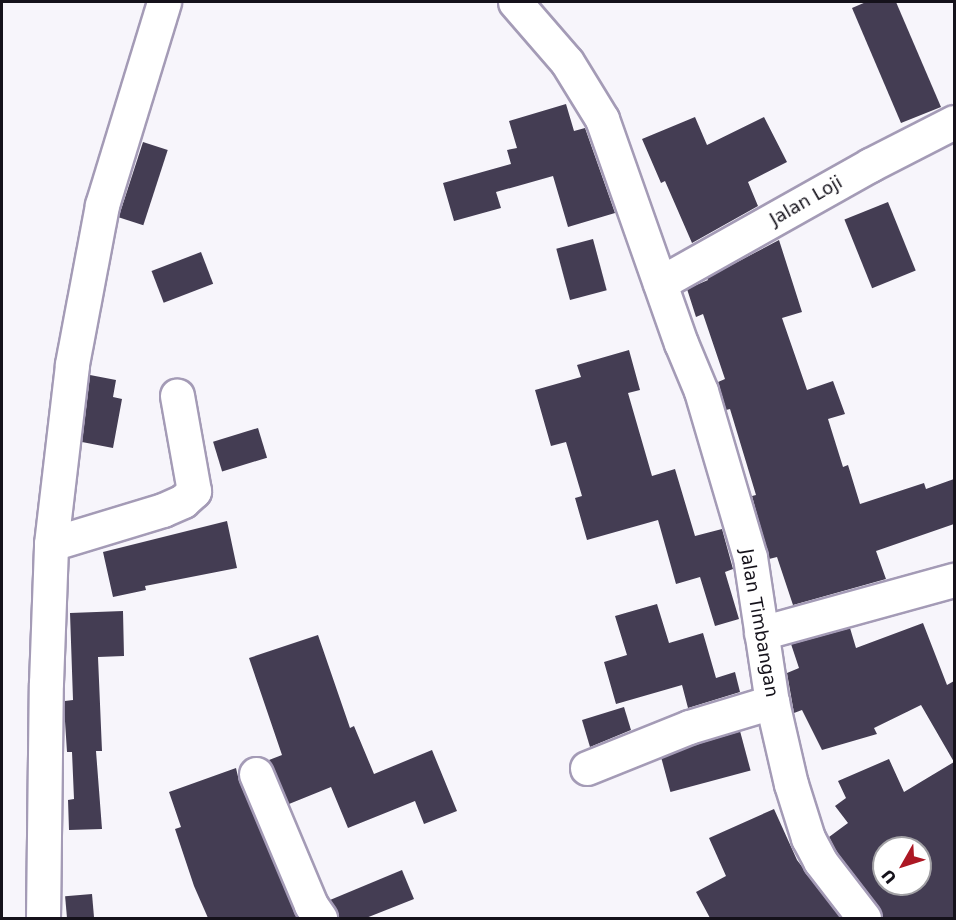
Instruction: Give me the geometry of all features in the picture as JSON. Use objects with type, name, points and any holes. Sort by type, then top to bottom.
[{"type":"street","points":[[43,918],[46,683],[51,544],[72,364],[102,206],[164,2]]},
{"type":"street","name":"Jalan Timbangan","points":[[515,2],[567,62],[602,118],[701,391],[750,557],[772,702],[791,784],[808,838],[820,861],[864,918]]},
{"type":"street","name":"Jalan Loji","points":[[660,283],[870,165],[954,122]]},
{"type":"street","points":[[51,544],[163,510],[183,501],[195,491],[177,396]]},
{"type":"street","points":[[761,633],[954,580]]},
{"type":"street","points":[[587,768],[689,727],[772,702]]},
{"type":"street","points":[[256,774],[312,905],[320,918]]},
{"type":"building","points":[[866,2],[896,2],[941,107],[901,123],[852,8]]},
{"type":"building","points":[[566,104],[574,131],[585,128],[615,213],[568,227],[553,176],[496,192],[501,208],[454,221],[443,183],[511,164],[507,150],[517,148],[509,121]]},
{"type":"building","points":[[695,117],[707,145],[764,117],[787,162],[748,182],[758,206],[692,243],[665,181],[661,183],[642,139]]},
{"type":"building","points":[[143,142],[168,150],[143,225],[119,217]]},
{"type":"building","points":[[888,202],[916,271],[872,288],[844,220]]},
{"type":"building","points":[[593,239],[607,290],[570,300],[556,249]]},
{"type":"building","points":[[779,240],[802,312],[782,318],[807,390],[833,381],[845,414],[828,419],[843,467],[848,465],[860,504],[924,483],[926,489],[954,479],[954,524],[876,551],[886,579],[793,605],[777,557],[769,559],[752,496],[756,495],[730,409],[726,410],[718,382],[725,379],[703,314],[696,317],[687,289],[708,280],[707,278]]},
{"type":"building","points":[[201,252],[213,284],[164,303],[152,271]]},
{"type":"building","points":[[629,350],[640,390],[628,393],[652,476],[675,469],[695,536],[722,529],[733,569],[725,572],[739,619],[715,626],[700,577],[676,584],[658,520],[587,540],[575,498],[582,496],[566,442],[551,446],[535,390],[581,377],[577,365]]},
{"type":"building","points":[[90,375],[116,380],[113,397],[122,399],[113,448],[82,442]]},
{"type":"building","points":[[258,428],[267,458],[222,471],[213,442]]},
{"type":"building","points":[[227,521],[237,568],[145,586],[146,590],[113,597],[103,552]]},
{"type":"building","points":[[657,604],[669,643],[703,633],[716,678],[735,672],[740,692],[688,708],[682,685],[616,704],[604,662],[627,655],[615,616]]},
{"type":"building","points":[[123,611],[124,656],[98,657],[102,751],[96,751],[102,829],[69,830],[68,800],[74,799],[72,752],[67,752],[64,706],[65,701],[73,700],[70,613]]},
{"type":"building","points":[[923,623],[947,685],[954,681],[954,762],[921,705],[874,728],[877,734],[822,750],[802,710],[794,713],[787,673],[799,668],[791,644],[850,628],[856,648]]},
{"type":"building","points":[[318,635],[350,728],[354,726],[374,774],[432,750],[457,811],[424,824],[415,801],[348,828],[331,787],[289,804],[269,760],[282,755],[249,658]]},
{"type":"building","points":[[624,707],[631,730],[590,747],[582,720]]},
{"type":"building","points":[[740,731],[751,771],[670,792],[660,752]]},
{"type":"building","points":[[889,759],[904,792],[954,762],[954,918],[882,918],[879,907],[836,851],[829,837],[848,823],[835,806],[846,798],[838,781]]},
{"type":"building","points":[[236,768],[239,781],[298,918],[208,918],[194,886],[175,829],[181,827],[169,792]]},
{"type":"building","points":[[774,809],[797,860],[841,918],[710,918],[696,892],[726,876],[709,838]]},
{"type":"building","points":[[402,870],[414,899],[366,918],[338,918],[330,900]]},
{"type":"building","points":[[92,894],[94,918],[67,918],[65,896]]}]
